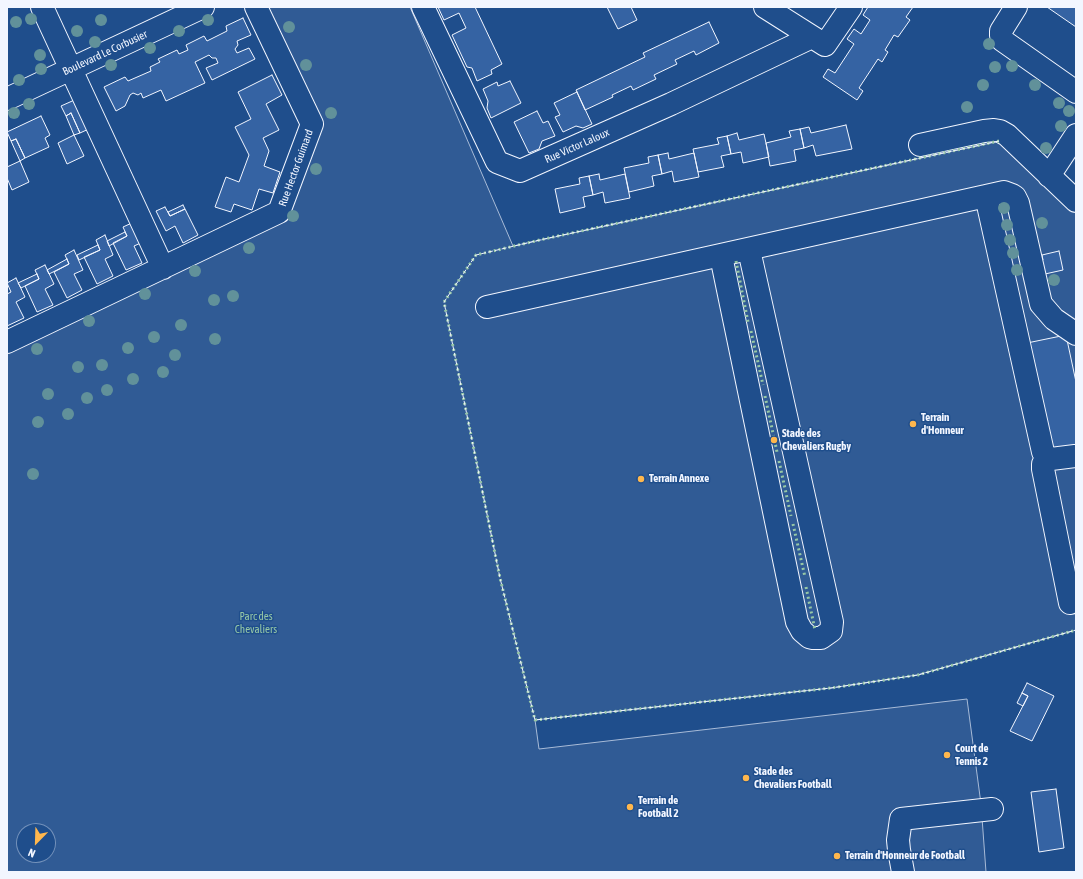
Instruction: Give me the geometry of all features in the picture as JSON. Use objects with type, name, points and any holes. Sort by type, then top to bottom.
[{"type":"street","points":[[42,7],[163,268]]},
{"type":"street","name":"Boulevard Le Corbusier","points":[[7,99],[204,7]]},
{"type":"street","name":"Rue Hector Guimard","points":[[7,342],[280,212],[312,124],[256,7]]},
{"type":"street","name":"Rue Victor Laloux","points":[[423,7],[497,162],[520,171],[671,104],[812,37]]},
{"type":"street","points":[[765,7],[825,45],[851,7]]},
{"type":"street","points":[[1016,7],[1001,31],[1002,40],[1076,92]]},
{"type":"street","points":[[920,146],[989,130],[1000,131],[1076,201]]},
{"type":"street","points":[[1049,176],[1076,135]]},
{"type":"street","points":[[487,307],[749,250],[1004,192],[1015,197],[1018,203],[1038,298],[1045,310],[1054,319],[1076,334]]},
{"type":"street","points":[[986,196],[1043,452],[1047,458],[1076,459]]},
{"type":"street","points":[[721,256],[797,622],[805,634],[813,638],[821,638],[831,631],[832,622],[749,250]]},
{"type":"street","points":[[1015,323],[1022,312],[1028,292],[1035,281]]},
{"type":"street","points":[[1047,458],[1043,464],[1043,469],[1070,603]]},
{"type":"street","points":[[903,872],[899,850],[899,830],[901,819],[992,809]]},
{"type":"green space","name":"Parc des Chevaliers","points":[[267,7],[410,7],[513,246],[1000,141],[1076,212],[1076,630],[917,675],[831,688],[535,720],[539,749],[967,699],[981,804],[986,872],[7,872],[7,352],[286,216],[319,123]]},
{"type":"building","points":[[438,7],[475,7],[502,64],[491,70],[492,74],[477,81],[472,68],[467,67],[452,35],[466,28],[459,13],[444,20]]},
{"type":"building","points":[[607,7],[631,7],[637,20],[618,29]]},
{"type":"building","points":[[868,7],[913,7],[906,17],[910,20],[898,37],[894,35],[885,50],[888,52],[882,62],[878,59],[859,88],[863,91],[857,100],[823,77],[828,69],[835,73],[854,44],[847,39],[854,29],[861,34],[870,20],[863,15]]},
{"type":"building","points":[[1047,7],[1076,7],[1076,27]]},
{"type":"building","points":[[243,18],[251,35],[237,41],[238,45],[235,49],[237,53],[249,48],[255,59],[212,80],[206,68],[218,63],[216,58],[212,58],[209,55],[195,62],[205,83],[166,101],[161,90],[143,98],[141,93],[138,95],[133,93],[130,95],[125,106],[116,111],[104,87],[125,77],[128,81],[151,71],[150,67],[160,62],[158,59],[177,50],[179,54],[188,50],[186,45],[204,36],[207,41],[227,31],[226,26]]},
{"type":"building","points":[[709,22],[719,43],[696,55],[694,51],[675,60],[677,64],[654,75],[656,79],[633,90],[631,86],[612,95],[613,97],[585,110],[576,90],[645,57],[643,53]]},
{"type":"building","points":[[272,75],[282,95],[266,104],[279,130],[263,138],[269,151],[264,166],[280,172],[273,193],[259,189],[252,210],[234,204],[231,212],[215,207],[226,177],[239,182],[249,155],[235,127],[251,119],[238,92]]},
{"type":"building","points":[[510,81],[521,103],[491,118],[487,108],[488,101],[483,89],[497,82],[498,86]]},
{"type":"building","points":[[577,92],[592,124],[583,128],[576,126],[563,132],[555,117],[560,115],[554,103]]},
{"type":"building","points":[[79,98],[93,127],[80,133],[71,113],[66,116],[61,106]]},
{"type":"building","points":[[537,111],[543,123],[548,121],[555,136],[542,141],[539,149],[529,153],[514,122]]},
{"type":"building","points":[[71,113],[80,133],[74,135],[66,116]]},
{"type":"building","points":[[41,116],[50,135],[45,138],[49,147],[25,158],[16,139],[11,141],[7,132]]},
{"type":"building","points":[[846,125],[852,149],[816,156],[813,145],[804,148],[800,129],[809,127],[811,133]]},
{"type":"building","points":[[800,129],[804,148],[794,150],[796,161],[770,166],[766,143],[791,137],[789,131]]},
{"type":"building","points":[[737,133],[739,140],[764,134],[769,157],[743,163],[741,152],[731,154],[727,136]]},
{"type":"building","points":[[74,135],[84,156],[67,164],[58,143]]},
{"type":"building","points":[[727,136],[731,154],[721,156],[724,167],[698,172],[693,149],[719,144],[717,138]]},
{"type":"building","points":[[16,139],[25,158],[20,161],[11,141]]},
{"type":"building","points":[[668,153],[669,159],[694,153],[699,177],[674,182],[672,171],[662,174],[658,155]]},
{"type":"building","points":[[658,155],[662,174],[652,176],[654,186],[629,192],[624,168],[649,163],[648,157]]},
{"type":"building","points":[[20,161],[29,182],[12,190],[7,178],[7,167]]},
{"type":"building","points":[[599,174],[600,180],[625,174],[630,198],[605,203],[603,192],[593,195],[589,176]]},
{"type":"building","points":[[589,176],[593,195],[583,197],[585,207],[560,213],[555,189],[580,184],[579,178]]},
{"type":"building","points":[[183,205],[185,209],[170,216],[168,212]]},
{"type":"building","points":[[165,207],[170,216],[185,209],[198,235],[183,243],[175,226],[166,231],[156,211]]},
{"type":"building","points":[[134,222],[143,242],[134,246],[142,263],[126,270],[113,243],[127,236],[123,227]]},
{"type":"building","points":[[125,232],[127,236],[109,246],[107,241]]},
{"type":"building","points":[[105,235],[113,255],[105,259],[113,276],[97,284],[84,257],[100,250],[96,240]]},
{"type":"building","points":[[98,245],[100,250],[79,260],[77,255]]},
{"type":"building","points":[[74,250],[83,270],[74,274],[82,290],[67,298],[54,272],[69,264],[65,255]]},
{"type":"building","points":[[1059,251],[1063,270],[1045,274],[1039,261],[1043,260],[1042,255]]},
{"type":"building","points":[[67,259],[69,264],[49,274],[47,270]]},
{"type":"building","points":[[45,265],[54,284],[45,289],[53,305],[37,312],[25,286],[39,279],[35,270]]},
{"type":"building","points":[[37,274],[39,279],[21,288],[18,283]]},
{"type":"building","points":[[16,278],[25,297],[16,302],[24,318],[7,326],[7,294],[11,292],[7,283]]},
{"type":"building","points":[[1066,335],[1076,382],[1076,446],[1051,451],[1027,343]]},
{"type":"building","points":[[1027,683],[1054,696],[1032,741],[1010,731],[1028,696],[1022,693]]},
{"type":"building","points":[[1022,693],[1028,696],[1023,706],[1017,703]]},
{"type":"building","points":[[1056,789],[1064,848],[1039,852],[1031,792]]},
{"type":"hedge","points":[[999,141],[476,255],[444,302],[500,578],[535,720],[831,688],[918,675],[1076,630]]},
{"type":"hedge","points":[[736,261],[748,322]]},
{"type":"hedge","points":[[751,331],[763,385]]},
{"type":"hedge","points":[[765,396],[777,452]]},
{"type":"hedge","points":[[779,461],[791,516]]},
{"type":"hedge","points":[[793,524],[805,577]]},
{"type":"hedge","points":[[806,587],[815,630]]},
{"type":"fence","points":[[999,141],[476,255],[444,302],[500,578],[535,720],[831,688],[918,675],[1076,630]]},
{"type":"place","name":"Terrain d'Honneur","points":[[913,424]]},
{"type":"place","name":"Stade des Chevaliers Rugby","points":[[774,440]]},
{"type":"place","name":"Terrain Annexe","points":[[641,479]]},
{"type":"place","name":"Court de Tennis 2","points":[[947,755]]},
{"type":"place","name":"Stade des Chevaliers Football","points":[[746,778]]},
{"type":"place","name":"Terrain de Football 2","points":[[630,807]]},
{"type":"place","name":"Terrain d'Honneur de Football","points":[[837,856]]}]
